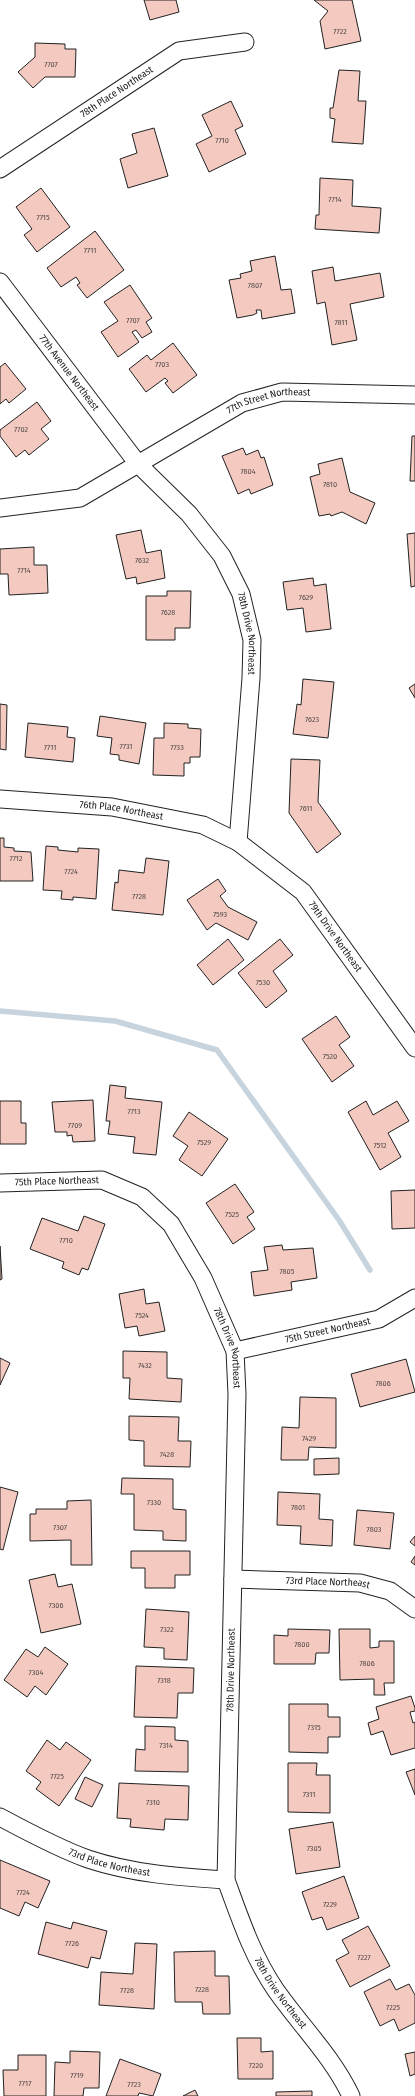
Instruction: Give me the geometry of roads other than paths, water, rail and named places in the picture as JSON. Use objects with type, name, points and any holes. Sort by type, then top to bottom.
[{"type":"street","name":"78th Place Northeast","points":[[0,170],[179,51],[245,42]]},
{"type":"street","name":"77th Avenue Northeast","points":[[0,282],[138,464]]},
{"type":"street","name":"77th Street Northeast","points":[[0,508],[80,498],[242,403],[282,392],[415,395]]},
{"type":"street","name":"78th Drive Northeast","points":[[138,464],[189,514],[213,544],[222,556],[241,594],[252,640],[251,678],[238,842]]},
{"type":"street","name":"76th Place Northeast","points":[[0,799],[112,807],[203,825],[238,842]]},
{"type":"street","name":"79th Drive Northeast","points":[[238,842],[303,892],[415,1048]]},
{"type":"street","name":"75th Place Northeast","points":[[0,1183],[102,1180],[142,1197],[171,1224]]},
{"type":"street","name":"78th Drive Northeast","points":[[171,1224],[203,1278],[235,1351],[237,1394],[226,1880],[254,1952],[275,1989],[342,2076],[351,2096]]},
{"type":"street","name":"75th Street Northeast","points":[[235,1351],[379,1319],[415,1298]]},
{"type":"street","name":"73rd Place Northeast","points":[[233,1579],[360,1583],[390,1591],[415,1609]]},
{"type":"street","name":"73rd Place Northeast","points":[[0,1817],[19,1828],[88,1859],[154,1874],[226,1880]]},
{"type":"waterway","points":[[0,1011],[115,1021],[217,1050],[339,1220],[370,1270]]}]
